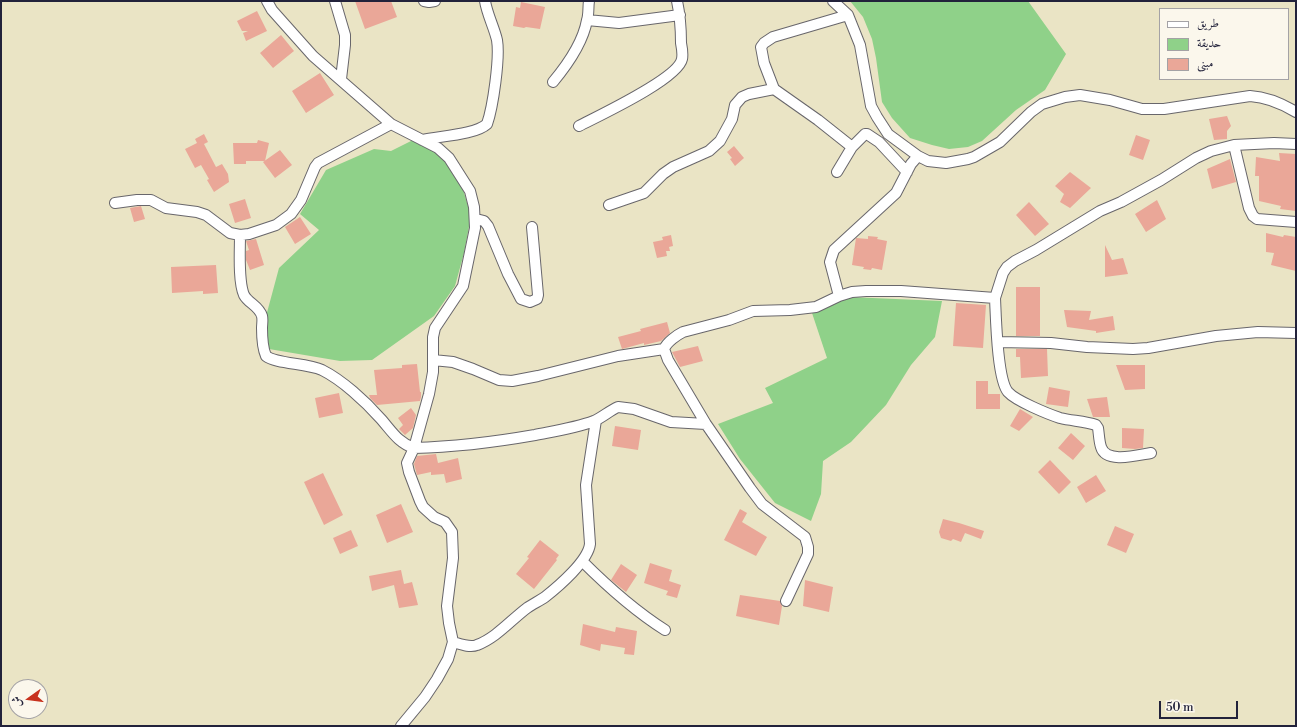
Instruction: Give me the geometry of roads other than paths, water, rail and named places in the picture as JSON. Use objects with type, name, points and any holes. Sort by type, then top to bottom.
[{"type":"street","points":[[267,1],[272,10],[313,56],[391,124],[438,148],[445,154],[470,191],[473,200],[476,219],[474,238],[463,286],[435,328],[433,337],[433,372],[429,394],[414,448],[407,465],[420,501],[434,517],[445,522],[452,532],[453,558],[446,606],[448,623],[453,642],[448,659],[437,678],[425,697],[401,726]]},
{"type":"street","points":[[335,1],[345,35],[340,80]]},
{"type":"street","points":[[424,1],[435,1]]},
{"type":"street","points":[[422,140],[452,136],[478,130],[487,124],[493,102],[498,51],[495,31],[485,1]]},
{"type":"street","points":[[553,82],[574,54],[587,20],[589,1]]},
{"type":"street","points":[[579,126],[642,93],[663,79],[680,64],[682,56],[680,15],[677,1]]},
{"type":"street","points":[[833,1],[848,15],[860,45],[871,106],[877,117],[888,134],[918,156],[935,163],[956,162],[974,157],[1000,142],[1026,116],[1042,104],[1065,96],[1080,95],[1102,98],[1142,109],[1177,107],[1250,96],[1270,99],[1296,112]]},
{"type":"street","points":[[587,20],[619,23],[680,15]]},
{"type":"street","points":[[848,15],[773,37],[761,47],[764,63],[774,89],[818,120],[852,147]]},
{"type":"street","points":[[609,205],[644,193],[663,174],[673,167],[709,151],[720,141],[732,119],[735,105],[742,97],[749,94],[774,89]]},
{"type":"street","points":[[115,203],[144,199],[151,200],[166,208],[197,212],[210,217],[230,233],[240,235],[249,234],[281,222],[295,210],[318,163],[391,124]]},
{"type":"street","points":[[837,172],[852,147],[866,134],[869,134],[879,142],[907,172]]},
{"type":"street","points":[[1151,453],[1124,457],[1110,456],[1106,454],[1101,447],[1098,428],[1096,425],[1066,420],[1049,414],[1013,396],[1008,391],[1003,382],[995,298],[1003,273],[1007,267],[1015,261],[1100,211],[1121,202],[1161,180],[1196,158],[1211,151],[1234,145],[1274,143],[1296,144]]},
{"type":"street","points":[[1234,145],[1249,208],[1253,216],[1262,220],[1296,222]]},
{"type":"street","points":[[839,296],[830,265],[831,254],[858,227],[896,193],[907,172],[918,156]]},
{"type":"street","points":[[476,219],[484,221],[488,226],[508,274],[521,299],[530,302],[537,299],[538,295],[532,227]]},
{"type":"street","points":[[240,235],[242,288],[246,298],[259,309],[261,313],[263,319],[262,341],[266,356],[272,359],[321,369],[333,376],[362,401],[402,443],[414,448],[436,448],[493,443],[569,428],[596,420],[616,407],[621,406],[671,422],[706,424]]},
{"type":"street","points":[[433,360],[453,362],[499,380],[512,381],[618,356],[664,349],[666,345],[680,334],[729,320],[753,310],[790,310],[816,307],[839,296],[852,292],[901,291],[995,298]]},
{"type":"street","points":[[998,342],[1051,343],[1087,347],[1133,349],[1148,348],[1216,336],[1258,332],[1296,333]]},
{"type":"street","points":[[664,349],[668,360],[706,424],[750,488],[762,504],[797,530],[806,540],[808,554],[786,601]]},
{"type":"street","points":[[453,642],[474,646],[485,641],[526,609],[551,592],[564,581],[582,561],[589,548],[590,538],[586,485],[596,420]]},
{"type":"street","points":[[582,561],[608,586],[651,621],[665,630]]}]
